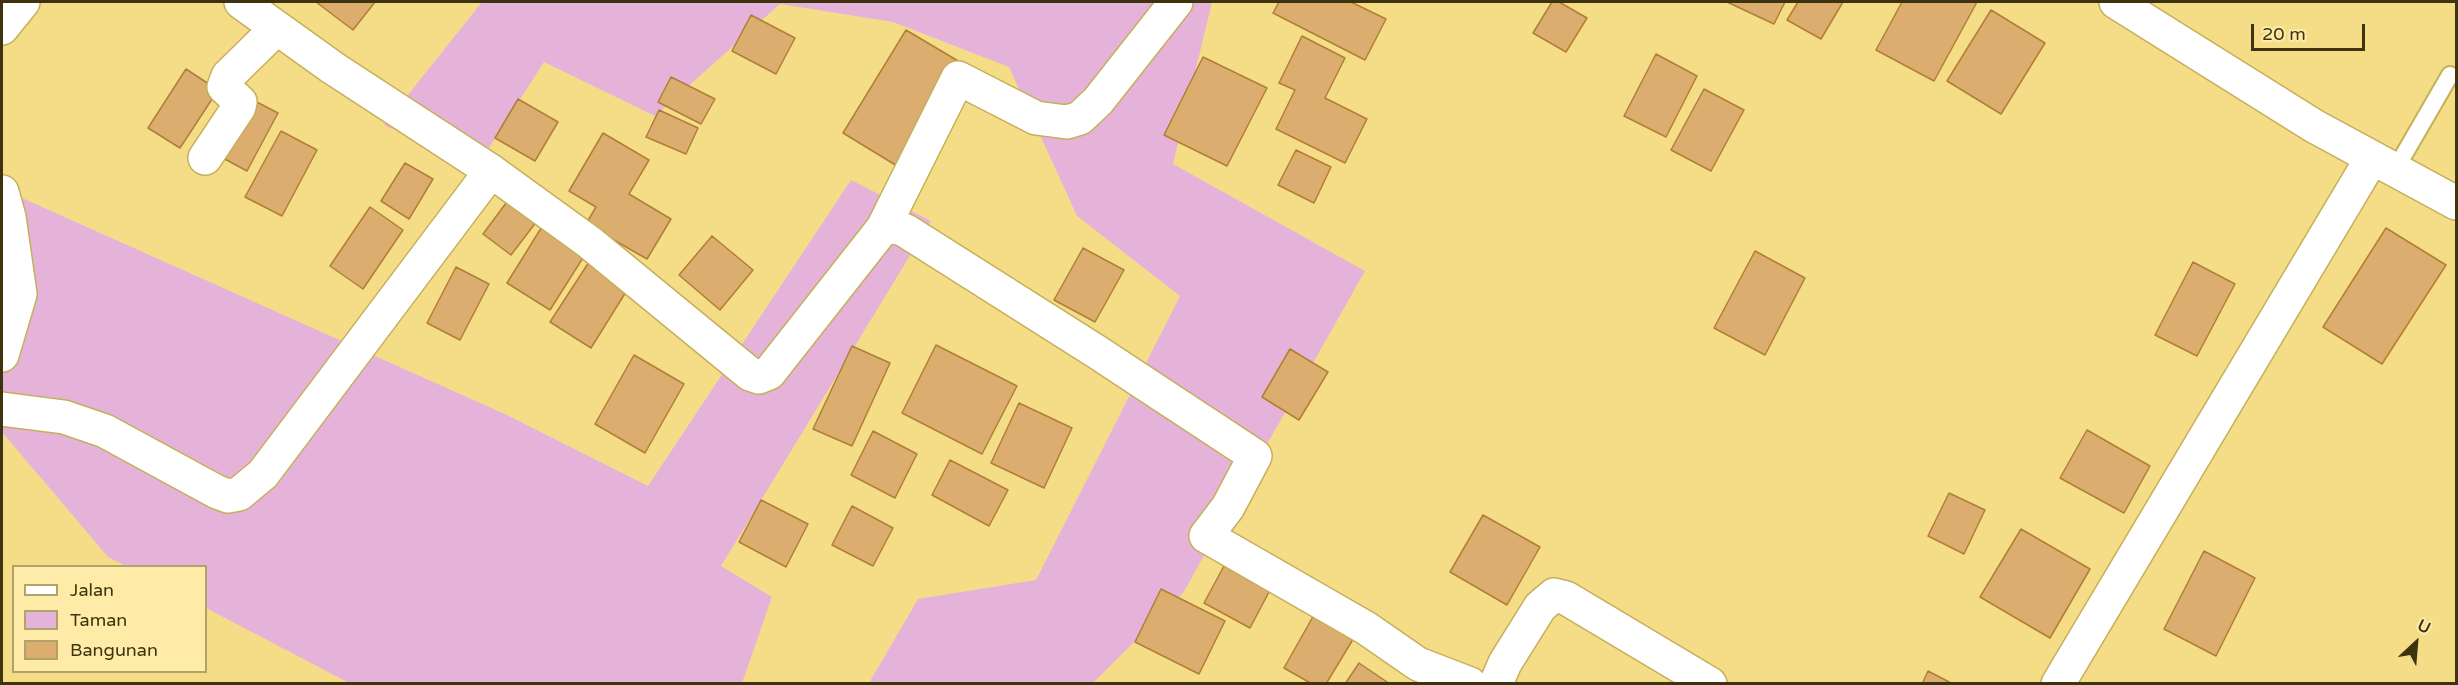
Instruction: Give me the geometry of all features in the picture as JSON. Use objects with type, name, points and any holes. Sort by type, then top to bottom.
[{"type":"street","points":[[2,28],[23,2]]},
{"type":"street","points":[[241,2],[333,68],[491,171],[589,242],[750,374],[759,378],[769,373],[883,228],[957,78],[1036,118],[1067,122],[1080,118],[1098,101],[1176,2]]},
{"type":"street","points":[[2116,2],[2314,126],[2457,203]]},
{"type":"street","points":[[205,158],[239,107],[240,102],[224,87],[228,76],[277,28]]},
{"type":"street","points":[[2058,684],[2383,164]]},
{"type":"street","points":[[2,409],[64,417],[105,431],[217,492],[228,496],[239,494],[263,474],[491,171]]},
{"type":"street","points":[[2,192],[9,216],[20,294],[2,355]]},
{"type":"street","points":[[883,228],[897,227],[906,231],[1255,456],[1228,507],[1206,536],[1366,627],[1418,664],[1470,684]]},
{"type":"street","points":[[1496,684],[1505,663],[1540,607],[1554,595],[1566,598],[1710,684]]},
{"type":"lane","points":[[2383,164],[2450,75]]},
{"type":"green space","points":[[482,2],[1212,2],[1173,164],[1365,271],[1183,593],[1093,683],[869,683],[918,599],[1036,580],[1180,296],[1077,216],[1009,67],[893,22],[780,4],[655,116],[544,62],[476,168],[384,125]]},
{"type":"green space","points":[[851,180],[931,221],[721,566],[772,597],[742,683],[351,684],[207,609],[207,565],[124,565],[108,557],[2,432],[2,189],[507,415],[648,486]]},
{"type":"building","points":[[316,2],[375,2],[353,30]]},
{"type":"building","points":[[1279,2],[1351,2],[1386,19],[1365,60],[1273,13]]},
{"type":"building","points":[[1552,2],[1559,2],[1587,18],[1566,52],[1533,33]]},
{"type":"building","points":[[1727,2],[1785,2],[1774,24]]},
{"type":"building","points":[[1798,2],[1843,2],[1821,39],[1787,20]]},
{"type":"building","points":[[1902,2],[1977,2],[1934,81],[1876,50]]},
{"type":"building","points":[[1991,10],[2045,43],[2001,114],[1947,81]]},
{"type":"building","points":[[751,15],[795,38],[776,74],[732,51]]},
{"type":"building","points":[[906,30],[970,68],[907,172],[843,133]]},
{"type":"building","points":[[1302,36],[1345,58],[1325,98],[1367,119],[1345,163],[1276,129],[1295,90],[1279,83]]},
{"type":"building","points":[[1656,54],[1697,76],[1666,137],[1624,116]]},
{"type":"building","points":[[1203,57],[1267,88],[1227,166],[1164,135]]},
{"type":"building","points":[[186,69],[218,90],[180,148],[148,128]]},
{"type":"building","points":[[671,77],[715,99],[701,124],[658,102]]},
{"type":"building","points":[[1704,89],[1744,110],[1711,171],[1671,150]]},
{"type":"building","points":[[251,99],[278,113],[247,171],[221,157]]},
{"type":"building","points":[[518,99],[558,122],[535,161],[495,138]]},
{"type":"building","points":[[659,110],[698,128],[686,154],[646,137]]},
{"type":"building","points":[[281,131],[317,150],[282,216],[245,197]]},
{"type":"building","points":[[603,133],[649,160],[629,194],[671,219],[647,259],[586,224],[596,207],[569,191]]},
{"type":"building","points":[[1296,150],[1331,167],[1314,203],[1278,185]]},
{"type":"building","points":[[405,163],[433,179],[409,219],[381,201]]},
{"type":"building","points":[[512,195],[540,217],[511,255],[483,234]]},
{"type":"building","points":[[370,207],[403,230],[363,289],[330,266]]},
{"type":"building","points":[[543,225],[586,253],[550,310],[507,283]]},
{"type":"building","points":[[2386,228],[2446,265],[2382,364],[2323,327]]},
{"type":"building","points":[[712,236],[753,270],[720,310],[679,275]]},
{"type":"building","points":[[1083,248],[1124,270],[1095,322],[1054,300]]},
{"type":"building","points":[[1755,251],[1805,278],[1765,355],[1714,328]]},
{"type":"building","points":[[589,262],[629,287],[591,348],[550,322]]},
{"type":"building","points":[[2193,262],[2235,284],[2197,356],[2155,335]]},
{"type":"building","points":[[456,267],[489,284],[460,340],[427,323]]},
{"type":"building","points":[[936,345],[1017,386],[982,454],[902,413]]},
{"type":"building","points":[[852,346],[890,363],[852,446],[813,429]]},
{"type":"building","points":[[1290,349],[1328,372],[1299,420],[1262,397]]},
{"type":"building","points":[[634,355],[684,384],[645,453],[595,424]]},
{"type":"building","points":[[1019,403],[1072,428],[1044,488],[991,463]]},
{"type":"building","points":[[2087,430],[2150,466],[2124,513],[2060,478]]},
{"type":"building","points":[[873,431],[917,454],[895,498],[851,475]]},
{"type":"building","points":[[950,460],[1008,490],[989,526],[932,495]]},
{"type":"building","points":[[1949,493],[1985,510],[1964,554],[1928,536]]},
{"type":"building","points":[[761,500],[808,524],[786,567],[739,542]]},
{"type":"building","points":[[852,506],[893,528],[873,566],[832,545]]},
{"type":"building","points":[[1483,515],[1540,547],[1507,605],[1450,572]]},
{"type":"building","points":[[2021,529],[2090,569],[2050,638],[1980,597]]},
{"type":"building","points":[[2204,551],[2255,578],[2216,656],[2164,629]]},
{"type":"building","points":[[1224,566],[1270,590],[1250,628],[1204,603]]},
{"type":"building","points":[[1161,589],[1225,621],[1199,674],[1135,642]]},
{"type":"building","points":[[1315,613],[1355,636],[1326,684],[1312,684],[1284,668]]},
{"type":"building","points":[[1359,663],[1390,684],[1345,684]]},
{"type":"building","points":[[1928,671],[1953,684],[1922,684]]}]
